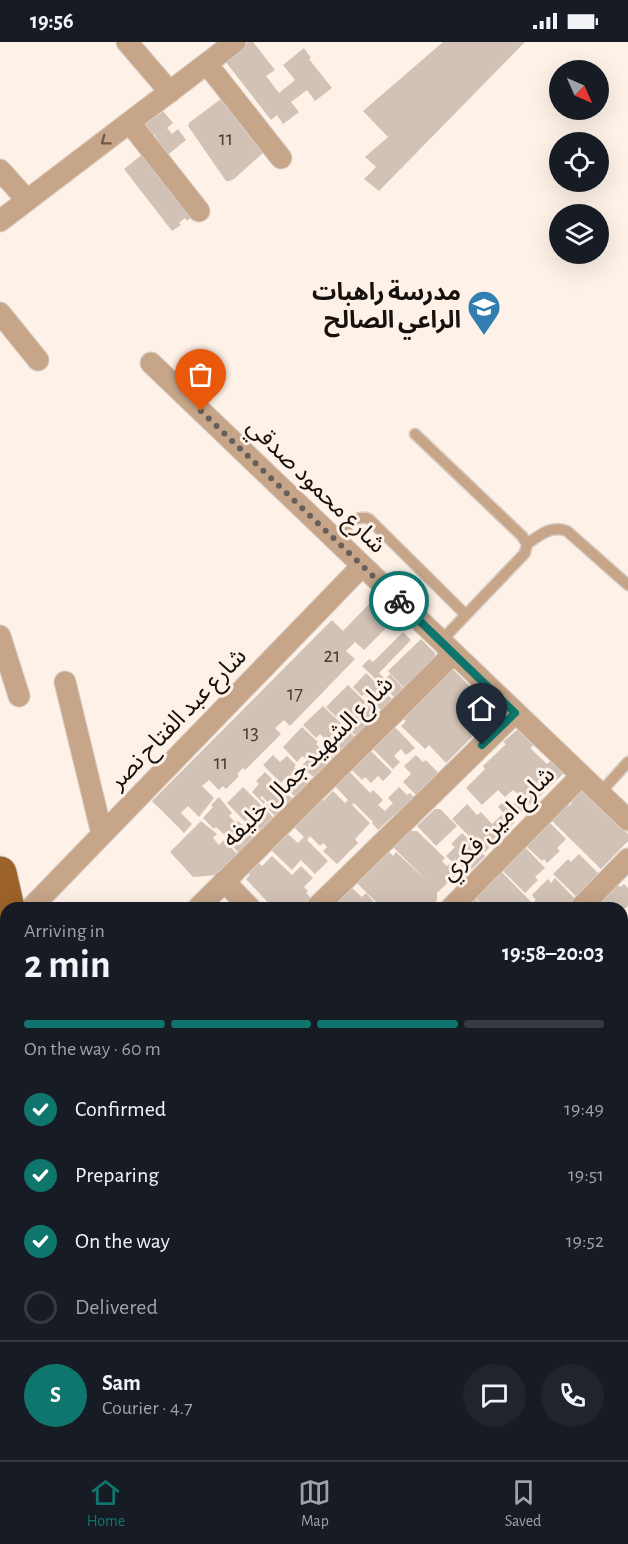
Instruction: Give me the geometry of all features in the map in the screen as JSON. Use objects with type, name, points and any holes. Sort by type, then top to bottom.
[{"type":"main road","points":[[0,873],[7,902]]},
{"type":"street","points":[[127,42],[170,92]]},
{"type":"street","points":[[0,221],[235,42]]},
{"type":"street","points":[[207,64],[281,158]]},
{"type":"street","points":[[130,123],[199,211]]},
{"type":"street","points":[[0,170],[27,200]]},
{"type":"street","points":[[0,313],[38,360]]},
{"type":"street","name":"شارع محمود صدقي","points":[[151,363],[628,820]]},
{"type":"street","name":"شارع عبد الفتاح نصر","points":[[37,902],[362,566]]},
{"type":"street","points":[[0,636],[19,696]]},
{"type":"street","name":"شارع الشهيد جمال خليفه","points":[[204,902],[447,647]]},
{"type":"street","points":[[65,682],[102,834]]},
{"type":"street","points":[[322,902],[515,713]]},
{"type":"street","name":"شارع امين فكري","points":[[457,902],[581,776]]},
{"type":"street","points":[[586,902],[628,859]]},
{"type":"street","points":[[224,881],[244,902]]},
{"type":"street","points":[[0,1455],[0,1460]]},
{"type":"lane","points":[[415,434],[522,536],[527,544],[525,553],[466,615],[447,647]]},
{"type":"lane","points":[[334,539],[356,518],[369,519],[466,615]]},
{"type":"lane","points":[[527,544],[551,529],[560,528],[567,531],[628,585]]},
{"type":"lane","points":[[600,793],[628,762]]},
{"type":"building","points":[[248,42],[253,42],[275,70],[266,76],[279,93],[295,80],[283,65],[304,48],[311,58],[309,59],[332,88],[315,101],[307,90],[291,102],[299,112],[283,124],[277,115],[271,120],[225,61]]},
{"type":"building","points":[[443,42],[525,42],[379,191],[364,179],[376,167],[365,157],[388,137],[363,111]]},
{"type":"building","points":[[225,96],[264,152],[229,181],[226,181],[188,126],[190,122]]},
{"type":"building","points":[[163,111],[173,123],[167,128],[172,134],[178,129],[186,140],[164,158],[155,147],[160,143],[154,134],[148,138],[142,123],[156,112],[159,115]]},
{"type":"building","points":[[145,152],[198,212],[187,221],[185,218],[179,223],[181,225],[172,231],[124,169]]},
{"type":"building","points":[[377,600],[395,619],[364,650],[355,642],[346,651],[355,659],[290,726],[284,720],[275,728],[281,734],[245,770],[243,768],[237,774],[239,776],[226,789],[223,786],[219,790],[209,780],[202,786],[214,798],[199,817],[188,806],[181,813],[192,824],[184,833],[152,801],[332,620],[343,631],[371,602]]},
{"type":"building","points":[[403,632],[411,640],[379,673],[385,679],[390,674],[403,688],[394,697],[362,666],[369,659],[373,662]]},
{"type":"building","points":[[421,639],[435,653],[434,659],[405,689],[388,671]]},
{"type":"building","points":[[452,668],[496,713],[446,763],[429,745],[425,749],[401,726],[406,721],[402,718]]},
{"type":"building","points":[[366,673],[393,700],[382,711],[353,687]]},
{"type":"building","points":[[348,685],[379,715],[357,737],[326,707]]},
{"type":"building","points":[[323,706],[356,738],[336,758],[322,744],[326,740],[320,734],[316,738],[303,725]]},
{"type":"building","points":[[394,726],[415,748],[406,755],[401,749],[394,756],[400,762],[393,769],[372,748]]},
{"type":"building","points":[[302,727],[318,742],[316,744],[324,752],[326,750],[334,758],[315,778],[301,767],[307,760],[302,756],[297,762],[283,747]]},
{"type":"building","points":[[518,729],[534,745],[530,748],[547,764],[552,759],[565,772],[531,805],[513,790],[505,797],[498,790],[482,805],[466,788],[485,769],[483,766],[506,744],[503,742]]},
{"type":"building","points":[[369,749],[392,772],[383,781],[378,776],[371,783],[365,777],[362,780],[350,768]]},
{"type":"building","points":[[273,755],[280,762],[287,756],[302,775],[304,773],[313,781],[296,798],[286,788],[289,784],[284,779],[281,783],[263,765]]},
{"type":"building","points":[[416,755],[423,762],[426,760],[444,779],[421,800],[403,782],[411,774],[404,766]]},
{"type":"building","points":[[348,770],[370,793],[373,790],[383,800],[378,805],[385,811],[393,803],[388,798],[399,787],[419,802],[400,821],[394,815],[378,830],[354,803],[352,805],[370,823],[355,839],[358,843],[337,864],[323,851],[327,847],[323,843],[320,846],[310,836],[307,840],[328,861],[315,874],[301,860],[292,870],[270,849],[288,834],[298,843],[304,837],[293,826],[321,798],[323,801],[333,791],[345,803],[348,800],[334,785]]},
{"type":"building","points":[[265,772],[282,793],[284,791],[293,799],[276,817],[265,806],[268,803],[262,796],[260,798],[265,802],[264,804],[252,792],[259,784],[256,781]]},
{"type":"building","points":[[243,787],[275,819],[258,835],[227,803]]},
{"type":"building","points":[[582,788],[628,834],[628,841],[601,869],[551,820],[567,804],[569,806],[572,803],[570,800]]},
{"type":"building","points":[[219,797],[232,813],[229,816],[236,823],[238,821],[256,838],[240,854],[225,839],[227,837],[203,818]]},
{"type":"building","points":[[521,797],[529,805],[485,852],[452,819],[467,804],[477,815],[481,812],[492,824],[504,813],[498,807],[506,799],[512,805]]},
{"type":"building","points":[[435,809],[440,809],[457,826],[436,846],[417,826]]},
{"type":"building","points":[[201,821],[217,834],[213,838],[219,845],[224,840],[238,855],[218,875],[193,877],[170,852]]},
{"type":"building","points":[[549,822],[566,839],[557,848],[560,851],[547,863],[526,846]]},
{"type":"building","points":[[410,831],[417,831],[445,858],[442,861],[447,866],[450,863],[459,872],[437,891],[436,902],[376,902],[357,883],[389,852],[393,856],[396,852],[428,882],[393,847]]},
{"type":"building","points":[[462,833],[485,856],[468,873],[459,863],[456,865],[446,856],[455,847],[451,844]]},
{"type":"building","points":[[523,845],[545,868],[535,877],[538,880],[525,893],[500,868]]},
{"type":"building","points":[[579,854],[601,876],[579,899],[553,874],[568,859],[571,862]]},
{"type":"building","points":[[272,856],[292,875],[301,866],[313,878],[304,887],[312,899],[309,902],[267,902],[246,879],[250,875],[247,872],[257,862],[262,866]]},
{"type":"building","points":[[500,870],[531,902],[480,902],[474,896]]},
{"type":"building","points":[[555,878],[575,899],[572,902],[533,902],[536,900],[532,895],[548,879],[551,883]]},
{"type":"building","points":[[616,883],[620,887],[624,884],[628,888],[628,902],[598,901]]},
{"type":"building","points":[[352,888],[362,897],[366,893],[374,902],[338,902]]},
{"type":"building","points":[[471,894],[478,902],[463,902]]},
{"type":"way so far","points":[[201,411],[399,601]]},
{"type":"place","name":"مدرسة راهبات الراعي الصالح","points":[[484,336]]},
{"type":"route","points":[[399,601],[515,713],[482,745]]}]
